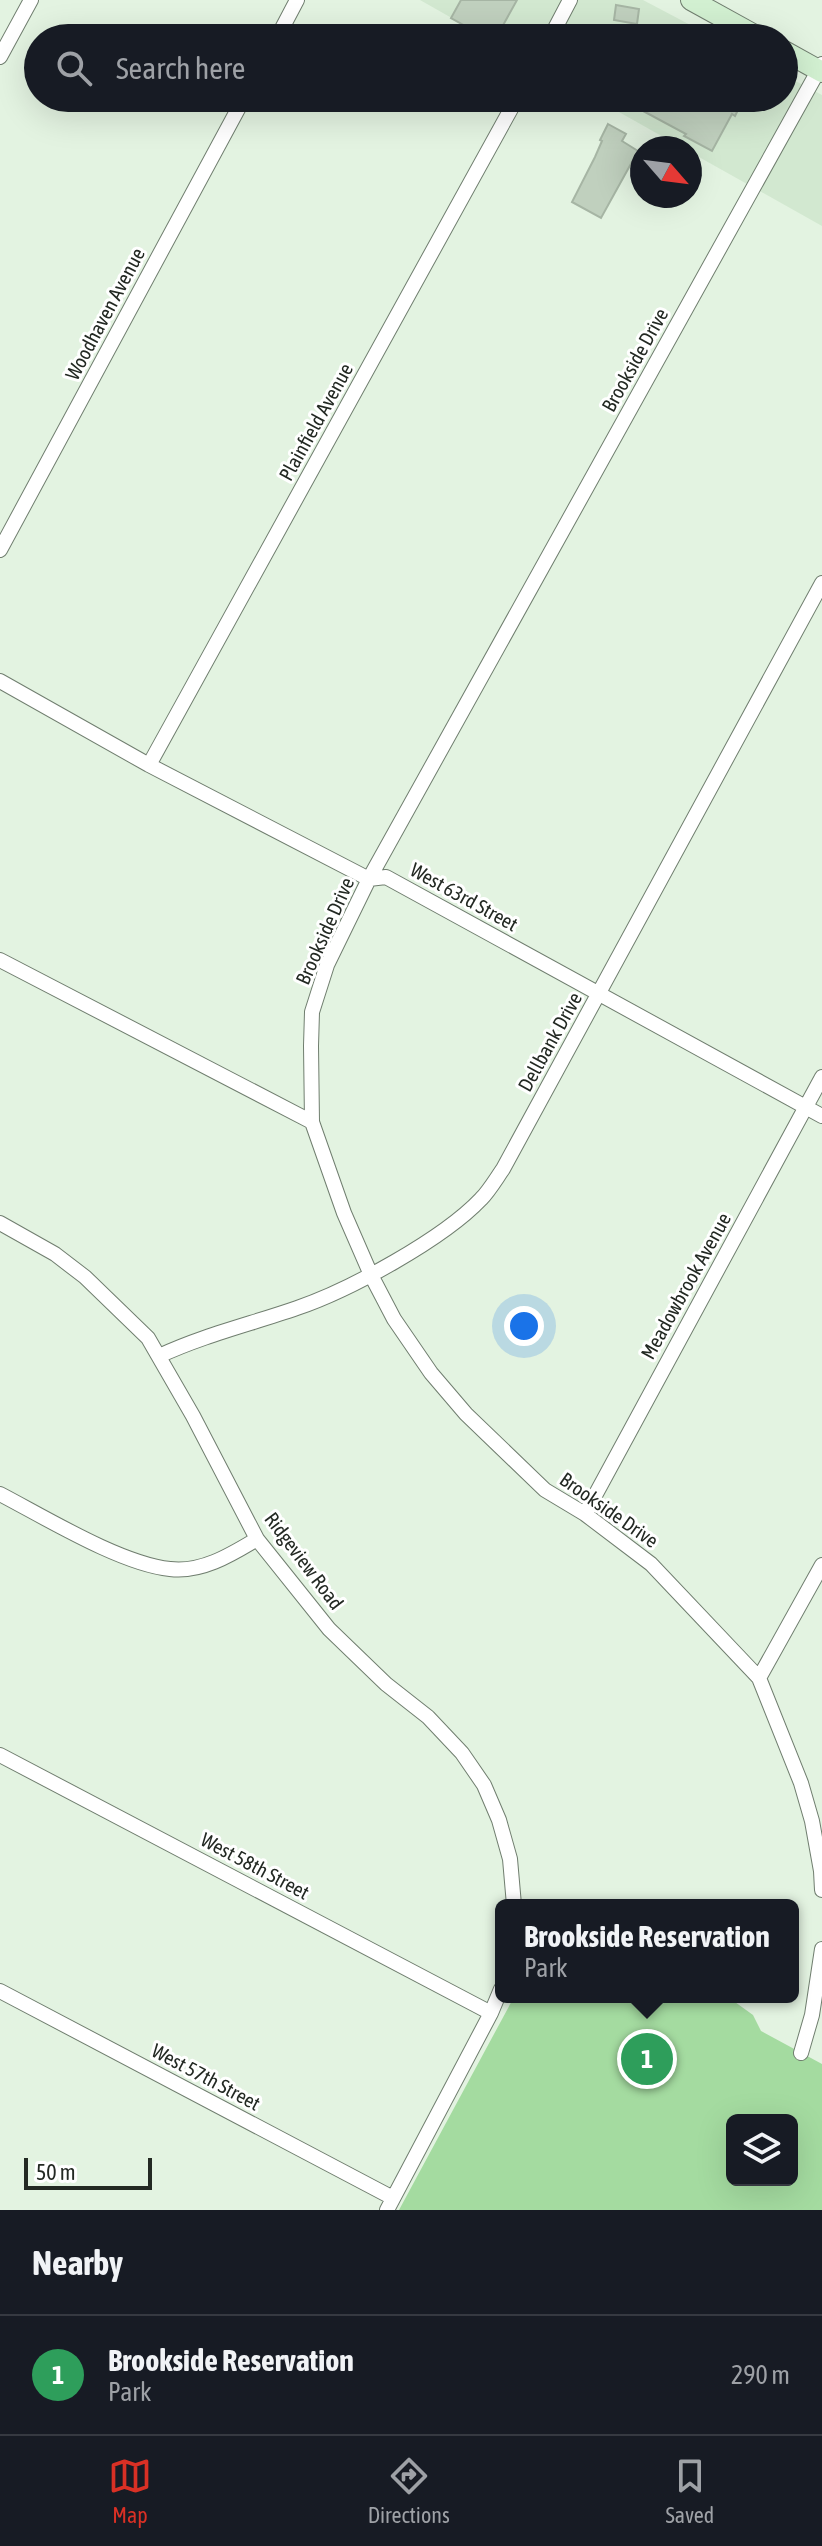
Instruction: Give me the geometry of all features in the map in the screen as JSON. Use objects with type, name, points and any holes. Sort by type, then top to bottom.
[{"type":"main road","points":[[691,0],[735,24]]},
{"type":"main road","points":[[798,58],[821,69]]},
{"type":"street","points":[[0,57],[31,0]]},
{"type":"street","points":[[284,24],[297,0]]},
{"type":"street","points":[[557,24],[570,0]]},
{"type":"street","name":"Brookside Drive","points":[[798,110],[821,69]]},
{"type":"street","name":"Woodhaven Avenue","points":[[0,550],[236,112]]},
{"type":"street","name":"Plainfield Avenue","points":[[149,765],[509,112]]},
{"type":"street","name":"Brookside Drive","points":[[797,112],[369,879],[327,965],[312,1012],[312,1122],[344,1213],[394,1319],[466,1414],[545,1490],[585,1514],[651,1564],[759,1678],[801,1783],[812,1821],[822,1890]]},
{"type":"street","name":"Dellbank Drive","points":[[159,1356],[239,1325],[299,1308],[371,1275],[432,1238],[482,1198],[503,1169],[822,583]]},
{"type":"street","name":"West 63rd Street","points":[[0,681],[149,765],[369,879],[386,877],[822,1116]]},
{"type":"street","points":[[0,960],[312,1122]]},
{"type":"street","name":"Meadowbrook Avenue","points":[[585,1514],[822,1077]]},
{"type":"street","name":"Ridgeview Road","points":[[0,1223],[55,1254],[85,1277],[148,1338],[257,1539],[329,1629],[386,1684],[428,1717],[484,1785],[499,1820],[510,1859],[513,1899]]},
{"type":"street","points":[[3,1501],[129,1559],[172,1570],[198,1567],[222,1559],[257,1539]]},
{"type":"street","points":[[759,1678],[822,1565]]},
{"type":"street","name":"West 58th Street","points":[[0,1755],[491,2013]]},
{"type":"street","points":[[801,2053],[812,2015],[822,1949]]},
{"type":"street","name":"West 57th Street","points":[[0,1991],[390,2204]]},
{"type":"street","points":[[390,2204],[495,2003]]},
{"type":"shaded area","points":[[420,0],[643,0],[688,24],[462,24]]},
{"type":"shaded area","points":[[798,82],[822,95],[822,226],[702,159],[702,136],[662,136],[619,112],[798,112]]},
{"type":"green space","points":[[511,2003],[736,2003],[753,2015],[761,2031],[822,2064],[822,2210],[399,2210]]},
{"type":"building","points":[[461,0],[517,0],[504,24],[462,24],[451,18]]},
{"type":"building","points":[[616,5],[639,9],[637,24],[614,20]]},
{"type":"building","points":[[645,112],[737,112],[735,116],[732,114],[712,151],[702,146],[702,136],[684,136],[686,134]]},
{"type":"building","points":[[608,124],[626,134],[622,141],[630,146],[630,165],[601,218],[572,202],[595,157]]},
{"type":"place","name":"Brookside Reservation","points":[[647,2059]]}]
